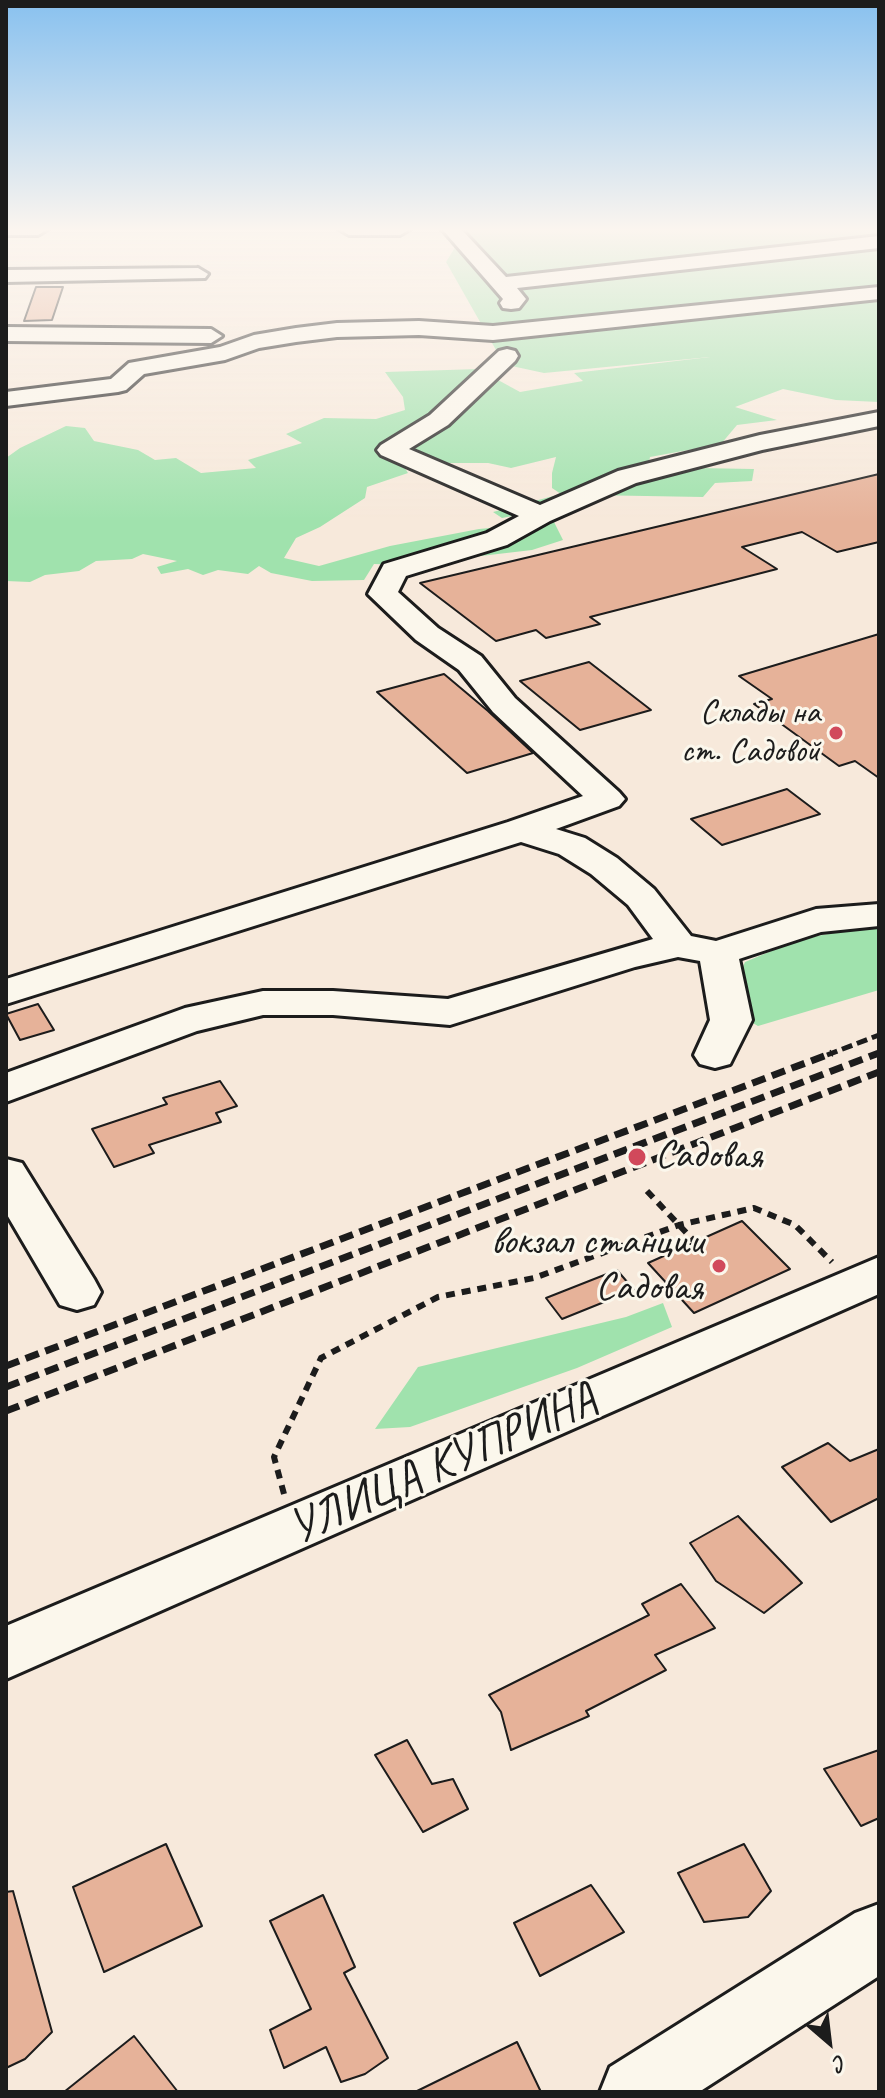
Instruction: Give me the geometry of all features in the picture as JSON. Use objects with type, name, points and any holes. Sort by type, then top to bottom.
[{"type":"street","points":[[493,333],[494,327]]},
{"type":"street","points":[[6,399],[118,385],[137,368],[225,353],[254,342],[296,335],[337,330],[419,328],[493,333],[552,327]]},
{"type":"street","points":[[6,334],[296,335]]},
{"type":"street","points":[[507,356],[439,420],[390,450],[540,515]]},
{"type":"street","points":[[6,992],[521,830],[607,799],[504,705],[470,663],[427,634],[383,594],[394,570],[497,539],[540,515],[627,477],[760,443],[879,419]]},
{"type":"street","points":[[521,830],[572,846],[604,866],[641,897],[678,945]]},
{"type":"street","points":[[6,1088],[185,1021],[263,1003],[333,1003],[450,1012],[623,958],[678,945],[718,953],[816,921],[879,915]]},
{"type":"street","points":[[715,1055],[731,1020],[718,953]]},
{"type":"street","points":[[6,1174],[77,1292]]},
{"type":"street","name":"УЛИЦА КУПРИНА","points":[[6,1653],[867,1279]]},
{"type":"street","points":[[635,2092],[879,1937]]},
{"type":"path","points":[[647,1191],[695,1242]]},
{"type":"path","points":[[294,1530],[274,1457],[321,1358],[438,1297],[534,1278],[679,1225],[754,1208],[795,1225],[867,1279]]},
{"type":"green space","points":[[483,327],[879,327],[879,402],[836,400],[783,389],[735,407],[777,420],[737,425],[721,444],[650,457],[648,467],[659,473],[697,468],[754,469],[752,481],[715,483],[703,497],[588,495],[576,504],[502,518],[493,512],[561,494],[552,488],[556,457],[511,468],[488,463],[422,459],[403,465],[408,473],[367,487],[365,498],[320,527],[296,538],[284,558],[319,566],[390,546],[479,529],[554,522],[563,540],[532,550],[404,565],[374,564],[364,580],[312,581],[271,573],[259,566],[248,574],[218,570],[203,575],[188,569],[161,574],[157,567],[177,561],[143,554],[132,559],[96,561],[79,571],[45,575],[30,582],[6,581],[6,458],[66,426],[85,428],[94,441],[138,450],[155,460],[176,458],[201,473],[256,468],[248,460],[302,443],[286,434],[324,418],[376,419],[405,410],[403,397],[385,372],[478,369],[520,392],[583,381],[574,373],[710,357],[544,373],[493,362],[496,350]]},
{"type":"green space","points":[[879,921],[879,990],[758,1026],[725,1007],[745,962],[800,939],[873,926]]},
{"type":"green space","points":[[663,1303],[672,1327],[577,1368],[410,1427],[375,1429],[418,1367],[626,1317]]},
{"type":"building","points":[[879,474],[879,542],[837,552],[802,532],[742,547],[777,569],[590,617],[600,624],[546,638],[536,630],[496,641],[420,583]]},
{"type":"building","name":"Склады на ст. Садовой","points":[[879,634],[879,778],[855,761],[839,766],[754,704],[772,699],[739,676]]},
{"type":"building","points":[[589,662],[651,710],[580,730],[520,681]]},
{"type":"building","points":[[444,674],[533,753],[467,773],[377,692]]},
{"type":"building","points":[[787,789],[820,814],[722,845],[691,819]]},
{"type":"building","points":[[38,1004],[54,1030],[20,1040],[6,1014]]},
{"type":"building","points":[[220,1081],[237,1106],[216,1113],[221,1122],[149,1145],[154,1153],[114,1167],[92,1129],[167,1104],[163,1098]]},
{"type":"building","name":"вокзал станции Садовая","points":[[742,1221],[790,1269],[694,1313],[648,1263]]},
{"type":"building","points":[[617,1270],[634,1290],[562,1319],[546,1298]]},
{"type":"building","points":[[828,1443],[850,1461],[879,1449],[879,1498],[831,1522],[782,1467]]},
{"type":"building","points":[[738,1516],[802,1583],[764,1613],[716,1581],[690,1543]]},
{"type":"building","points":[[681,1584],[715,1628],[655,1655],[666,1670],[586,1711],[589,1716],[511,1750],[501,1712],[489,1695],[649,1615],[642,1604]]},
{"type":"building","points":[[407,1740],[432,1784],[453,1779],[468,1809],[423,1832],[375,1755]]},
{"type":"building","points":[[879,1750],[879,1818],[861,1826],[824,1769]]},
{"type":"building","points":[[166,1844],[202,1926],[104,1972],[73,1887]]},
{"type":"building","points":[[744,1844],[771,1891],[748,1917],[704,1922],[678,1873]]},
{"type":"building","points":[[591,1885],[624,1932],[540,1976],[514,1923]]},
{"type":"building","points":[[13,1891],[52,2032],[25,2059],[6,2068],[6,1892]]},
{"type":"building","points":[[323,1895],[355,1967],[344,1973],[388,2058],[365,2074],[341,2082],[326,2047],[284,2068],[270,2030],[311,2009],[270,1921]]},
{"type":"building","points":[[134,2036],[178,2092],[64,2092]]},
{"type":"building","points":[[517,2042],[541,2092],[415,2092]]},
{"type":"railway","points":[[827,1055],[879,1035]]},
{"type":"railway","points":[[6,1366],[832,1053]]},
{"type":"railway","points":[[6,1387],[879,1053],[874,1055]]},
{"type":"railway","points":[[6,1411],[879,1072]]},
{"type":"place","name":"Склады на ст. Садовой","points":[[836,733]]},
{"type":"place","name":"Садовая","points":[[637,1157]]},
{"type":"place","name":"вокзал станции Садовая","points":[[719,1266]]}]
